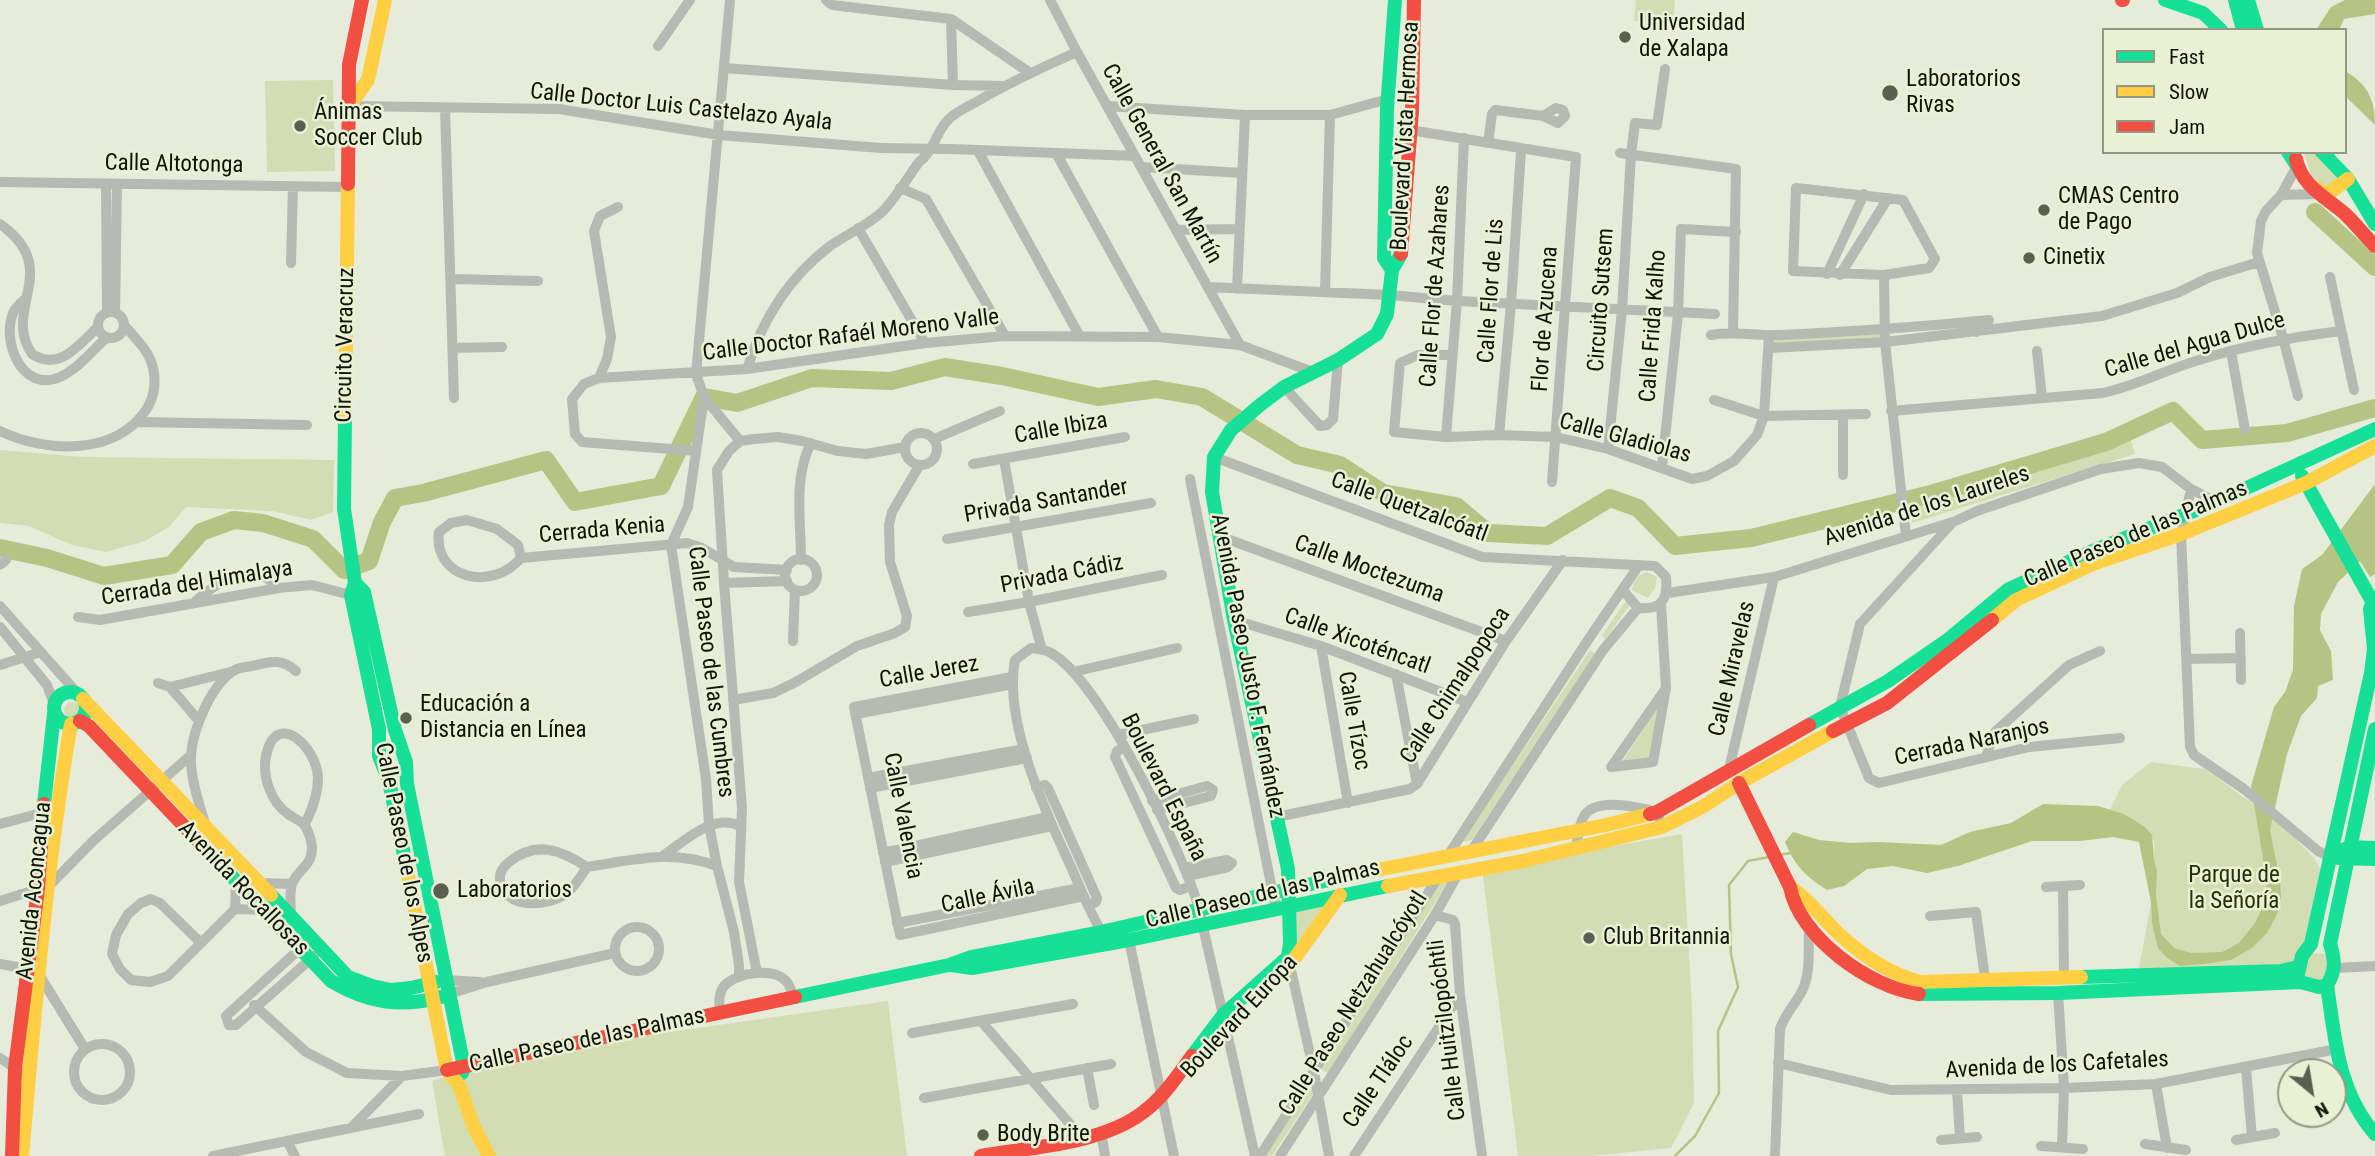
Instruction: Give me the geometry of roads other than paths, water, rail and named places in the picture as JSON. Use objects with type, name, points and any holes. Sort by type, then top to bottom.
[{"type":"main road","name":"Circuito Veracruz","points":[[356,587],[344,509],[349,106],[346,77],[351,40],[362,0]]},
{"type":"main road","points":[[349,106],[368,80],[385,0]]},
{"type":"main road","name":"Boulevard Vista Hermosa","points":[[1392,270],[1384,258],[1388,99],[1395,0]]},
{"type":"main road","name":"Boulevard Vista Hermosa","points":[[1313,372],[1338,360],[1377,334],[1387,314],[1392,270],[1401,258],[1410,130],[1413,0]]},
{"type":"main road","points":[[2165,0],[2191,6],[2206,14],[2220,28]]},
{"type":"main road","points":[[2235,0],[2242,28]]},
{"type":"main road","points":[[2248,0],[2256,28]]},
{"type":"main road","points":[[2324,154],[2348,179],[2375,224]]},
{"type":"main road","points":[[2297,157],[2320,192],[2333,191],[2348,179]]},
{"type":"main road","points":[[2297,157],[2316,194],[2329,201],[2375,246]]},
{"type":"main road","name":"Avenida Paseo Justo F. Fernández","points":[[1282,907],[1289,888],[1288,869],[1234,620],[1212,492],[1214,457],[1231,430],[1260,405],[1284,387],[1313,372]]},
{"type":"main road","name":"Calle Paseo de las Palmas","points":[[447,1070],[949,965],[972,968],[1105,938],[1199,909],[1273,891],[1657,812],[1888,681],[1922,659],[2009,589],[2090,552],[2216,502],[2375,429]]},
{"type":"main road","name":"Calle Paseo de las Palmas","points":[[1105,938],[1129,940],[1340,895],[1523,861],[1662,827],[1887,703],[1966,643],[2016,600],[2095,564],[2181,534],[2306,483],[2375,446]]},
{"type":"main road","points":[[2296,467],[2374,600],[2369,606],[2369,619],[2374,632],[2371,673],[2311,944],[2302,956],[2299,975]]},
{"type":"main road","name":"Calle Paseo de los Alpes","points":[[356,587],[406,762],[464,1067]]},
{"type":"main road","name":"Calle Paseo de los Alpes","points":[[356,587],[379,729],[376,746],[381,767],[389,781],[447,1070]]},
{"type":"main road","points":[[64,693],[81,697],[86,709],[75,723],[61,722],[54,709],[64,693]]},
{"type":"main road","name":"Avenida Rocallosas","points":[[81,697],[348,976],[374,988],[401,991],[429,984],[447,987]]},
{"type":"main road","name":"Avenida Aconcagua","points":[[12,1156],[15,1068],[33,971],[43,888],[50,811],[54,709]]},
{"type":"main road","name":"Avenida Rocallosas","points":[[75,723],[89,726],[331,981],[352,995],[372,1002],[396,1005],[433,999],[447,987]]},
{"type":"main road","name":"Avenida Aconcagua","points":[[50,811],[75,723]]},
{"type":"main road","points":[[1790,887],[1804,895],[1839,934],[1861,953],[1903,978],[1920,982],[2058,993],[2094,984],[2281,971],[2299,975],[2319,987],[2328,985],[2336,968],[2330,944],[2375,729]]},
{"type":"main road","points":[[1729,769],[1726,777],[1728,782],[1739,783],[1790,887],[1794,904],[1830,947],[1880,983],[1916,994],[2064,977],[2094,984]]},
{"type":"main road","points":[[389,781],[407,776]]},
{"type":"main road","points":[[214,858],[226,846]]},
{"type":"main road","points":[[2330,857],[2375,848]]},
{"type":"main road","points":[[2348,853],[2375,859]]},
{"type":"main road","points":[[1288,869],[1300,878],[1315,882]]},
{"type":"main road","name":"Boulevard Europa","points":[[981,1156],[1094,1136],[1129,1121],[1162,1098],[1224,1020],[1289,962],[1340,895]]},
{"type":"main road","name":"Boulevard Europa","points":[[1282,907],[1290,943],[1289,962]]},
{"type":"main road","name":"Avenida Aconcagua","points":[[22,1156],[34,1004],[33,971]]},
{"type":"main road","points":[[2328,985],[2345,1088],[2366,1126],[2375,1134]]},
{"type":"main road","points":[[459,1085],[464,1067]]},
{"type":"main road","points":[[447,1070],[459,1085],[474,1127],[489,1156]]},
{"type":"street","points":[[658,46],[690,0]]},
{"type":"street","points":[[696,374],[730,0]]},
{"type":"street","points":[[825,0],[832,5],[951,19],[1030,73]]},
{"type":"street","name":"Calle General San Martín","points":[[1050,0],[1240,345]]},
{"type":"street","points":[[951,19],[953,85]]},
{"type":"street","points":[[747,369],[767,317],[782,294],[800,272],[829,247],[884,210],[925,158],[936,141],[938,132],[950,117],[1003,86],[1077,52]]},
{"type":"street","points":[[724,68],[953,85],[1003,86]]},
{"type":"street","name":"Circuito Sutsem","points":[[1608,449],[1622,310],[1625,153],[1635,122],[1657,125],[1665,69]]},
{"type":"street","points":[[1107,106],[1245,115],[1330,115],[1388,99]]},
{"type":"street","name":"Calle Doctor Luis Castelazo Ayala","points":[[349,106],[559,109],[719,135],[881,148],[1135,156]]},
{"type":"street","points":[[445,108],[454,398]]},
{"type":"street","points":[[1488,143],[1492,114],[1495,110],[1543,116]]},
{"type":"street","points":[[1237,289],[1245,115]]},
{"type":"street","points":[[1325,292],[1330,115]]},
{"type":"street","points":[[1410,130],[1521,150]]},
{"type":"street","name":"Calle Flor de Azahares","points":[[1446,437],[1457,301],[1464,138]]},
{"type":"street","points":[[978,150],[1079,335]]},
{"type":"street","name":"Flor de Azucena","points":[[1521,150],[1576,157],[1552,482]]},
{"type":"street","name":"Calle Flor de Lis","points":[[1499,435],[1521,150]]},
{"type":"street","points":[[1056,153],[1158,337]]},
{"type":"street","points":[[1625,153],[1737,169],[1733,332]]},
{"type":"street","points":[[2297,157],[2281,195],[2266,211],[2261,221],[2257,253],[2298,396]]},
{"type":"street","points":[[1142,167],[1242,173]]},
{"type":"street","name":"Calle Altotonga","points":[[0,182],[348,187]]},
{"type":"street","points":[[111,184],[111,313]]},
{"type":"street","points":[[291,263],[293,186]]},
{"type":"street","points":[[900,188],[926,199],[932,207],[1005,336]]},
{"type":"street","points":[[1797,188],[1864,194],[1903,200],[1935,259],[1929,268],[1884,275],[1793,271],[1797,188]]},
{"type":"street","points":[[1827,274],[1864,194]]},
{"type":"street","points":[[2281,195],[2316,194]]},
{"type":"street","points":[[1840,275],[1888,198]]},
{"type":"street","points":[[618,207],[600,216],[594,232],[611,337],[607,359],[599,378],[584,384],[572,399],[575,435],[582,442],[696,450]]},
{"type":"street","points":[[0,224],[14,234],[25,249],[31,267],[31,283],[25,299],[23,336],[32,355],[49,362],[60,359],[98,327],[100,318],[111,313],[122,317],[122,330],[114,338],[107,337],[98,327]]},
{"type":"street","points":[[858,228],[925,343]]},
{"type":"street","points":[[1176,230],[1239,229]]},
{"type":"street","name":"Calle Frida Kalho","points":[[1662,467],[1678,314],[1681,229],[1735,232]]},
{"type":"street","points":[[1769,348],[1885,342],[2102,316],[2177,293],[2210,277],[2259,262]]},
{"type":"street","points":[[1884,275],[1885,342],[1906,536]]},
{"type":"street","points":[[2329,277],[2354,390]]},
{"type":"street","points":[[451,279],[538,281]]},
{"type":"street","points":[[1208,287],[1715,314]]},
{"type":"street","points":[[25,299],[13,311],[8,337],[14,359],[30,377],[44,381],[59,378],[107,337]]},
{"type":"street","points":[[1711,335],[1733,332],[1769,335],[1885,330],[1989,320]]},
{"type":"street","points":[[1968,322],[1976,332]]},
{"type":"street","points":[[0,431],[39,444],[95,444],[113,439],[138,422],[151,403],[155,385],[150,358],[136,338],[122,330]]},
{"type":"street","name":"Calle del Agua Dulce","points":[[1891,411],[2103,393],[2135,385],[2174,368],[2231,351],[2283,338],[2341,331]]},
{"type":"street","name":"Calle Doctor Rafaél Moreno Valle","points":[[599,378],[747,369],[925,343],[1005,336],[1079,335],[1158,337],[1240,345],[1313,372]]},
{"type":"street","points":[[1764,416],[1769,335]]},
{"type":"street","points":[[453,348],[502,347]]},
{"type":"street","points":[[2037,351],[2042,398]]},
{"type":"street","points":[[2231,351],[2245,430]]},
{"type":"street","name":"Calle Gladiolas","points":[[1451,355],[1419,355],[1400,363],[1395,432],[1446,437],[1556,437],[1608,449],[1692,479],[1707,476],[1734,461],[1757,435],[1764,416]]},
{"type":"street","points":[[1284,387],[1320,426],[1327,425],[1333,419],[1338,360]]},
{"type":"street","name":"Calle Paseo de las Cumbres","points":[[696,374],[704,397],[688,507],[671,545],[706,779],[709,825],[734,932],[739,977]]},
{"type":"street","points":[[704,397],[740,441],[778,437],[838,451],[866,454],[905,447]]},
{"type":"street","points":[[1714,400],[1764,416],[1866,414]]},
{"type":"street","points":[[934,439],[1000,411]]},
{"type":"street","points":[[1843,416],[1843,475]]},
{"type":"street","points":[[138,422],[307,425]]},
{"type":"street","points":[[733,700],[773,693],[857,646],[905,627],[907,616],[890,562],[889,525],[892,512],[919,466],[930,463],[937,455],[937,444],[925,433],[914,434],[905,447],[907,457],[919,466]]},
{"type":"street","name":"Calle Ibiza","points":[[973,464],[1125,437]]},
{"type":"street","name":"Calle Paseo de las Cumbres","points":[[740,441],[717,470],[742,808],[738,882],[757,973]]},
{"type":"street","points":[[801,560],[800,473],[811,443]]},
{"type":"street","name":"Calle Quetzalcóatl","points":[[1214,457],[1482,557],[1639,565]]},
{"type":"street","points":[[1004,458],[1029,602],[1042,650],[1031,648],[1015,660],[1012,681],[1025,754],[1050,821],[1105,938]]},
{"type":"street","name":"Avenida de los Laureles","points":[[1668,593],[1774,578],[1953,522],[1977,511],[2101,470],[2140,463],[2162,467],[2191,489],[2216,502]]},
{"type":"street","points":[[1190,479],[1273,891],[1282,907]]},
{"type":"street","points":[[2191,489],[2181,534],[2190,747],[2194,755],[2244,789],[2318,851],[2330,857]]},
{"type":"street","points":[[1194,500],[1212,492]]},
{"type":"street","name":"Privada Santander","points":[[947,539],[1151,503]]},
{"type":"street","name":"Cerrada Kenia","points":[[521,558],[517,545],[497,529],[467,520],[451,523],[439,532],[437,546],[443,559],[464,574],[479,578],[492,578],[511,570],[521,558],[687,543],[702,548],[734,567],[787,570]]},
{"type":"street","points":[[1840,707],[1860,624],[1953,522]]},
{"type":"street","name":"Calle Moctezuma","points":[[1219,536],[1506,641]]},
{"type":"street","points":[[801,560],[812,564],[817,579],[811,588],[800,591],[795,590],[787,581],[787,570],[793,563],[801,560]]},
{"type":"street","name":"Calle Chimalpopoca","points":[[1277,817],[1410,789],[1417,784],[1506,641],[1563,561]]},
{"type":"street","points":[[1449,854],[1639,565],[1655,566],[1666,577],[1668,593],[1661,604],[1650,609],[1638,608],[1623,590]]},
{"type":"street","points":[[194,602],[210,587],[244,575],[265,577],[279,588]]},
{"type":"street","name":"Privada Cádiz","points":[[968,612],[1162,575]]},
{"type":"street","name":"Calle Miravelas","points":[[1729,769],[1774,578]]},
{"type":"street","points":[[724,583],[787,581]]},
{"type":"street","name":"Cerrada del Himalaya","points":[[78,617],[100,620],[279,588],[312,585],[356,587]]},
{"type":"street","points":[[793,641],[795,590]]},
{"type":"street","points":[[1661,604],[1666,688],[1653,762],[1611,767],[1666,688]]},
{"type":"street","name":"Avenida Rocallosas","points":[[0,606],[81,697]]},
{"type":"street","points":[[1472,850],[1603,650],[1638,608]]},
{"type":"street","name":"Calle Xicoténcatl","points":[[1234,620],[1321,646],[1467,702]]},
{"type":"street","points":[[0,627],[47,685],[54,709]]},
{"type":"street","points":[[2240,633],[2241,680]]},
{"type":"street","points":[[1588,640],[1603,650]]},
{"type":"street","name":"Calle Tízoc","points":[[1321,646],[1348,803]]},
{"type":"street","points":[[1073,672],[1177,648]]},
{"type":"street","name":"Boulevard España","points":[[1042,650],[1050,651],[1073,672],[1118,735],[1187,876],[1199,909],[1257,1156]]},
{"type":"street","points":[[1986,756],[1995,732],[2004,723],[2069,665],[2100,651]]},
{"type":"street","points":[[0,665],[41,652]]},
{"type":"street","points":[[2187,659],[2241,658]]},
{"type":"street","points":[[170,687],[273,661],[289,664],[296,671]]},
{"type":"street","points":[[205,824],[193,777],[191,755],[199,721],[215,690],[235,670]]},
{"type":"street","points":[[1396,674],[1417,784]]},
{"type":"street","name":"Calle Jerez","points":[[858,710],[1012,681]]},
{"type":"street","points":[[158,683],[170,687],[199,721]]},
{"type":"street","name":"Cerrada Naranjos","points":[[1840,707],[1869,778],[1879,783],[2029,747],[2120,738]]},
{"type":"street","name":"Calle Valencia","points":[[858,710],[902,935]]},
{"type":"street","points":[[1118,735],[1194,719]]},
{"type":"street","points":[[291,916],[292,884],[309,863],[312,844],[305,824],[280,808],[270,792],[266,776],[266,757],[271,742],[280,735],[289,733],[299,737],[315,762],[318,776],[317,796],[305,824]]},
{"type":"street","points":[[1125,747],[1117,751],[1115,757],[1176,888],[1180,890],[1187,876]]},
{"type":"street","points":[[872,783],[1025,754]]},
{"type":"street","points":[[0,901],[43,888],[191,755]]},
{"type":"street","points":[[1207,786],[1213,790],[1211,796],[1155,806],[1207,786]]},
{"type":"street","points":[[1036,788],[1048,788],[1097,898],[1096,902],[1084,896]]},
{"type":"street","points":[[0,824],[50,811]]},
{"type":"street","points":[[1657,812],[1662,827]]},
{"type":"street","points":[[664,855],[709,825],[725,821],[740,826]]},
{"type":"street","points":[[887,857],[1050,821]]},
{"type":"street","points":[[1576,848],[1579,830]]},
{"type":"street","points":[[587,867],[566,893],[544,902],[530,904],[513,900],[505,893],[500,883],[504,866],[531,849],[544,848],[567,854],[587,867],[664,855],[701,860],[717,866]]},
{"type":"street","name":"Calle Paseo Netzahualcóyotl","points":[[1280,1156],[1460,871]]},
{"type":"street","name":"Calle Paseo Netzahualcóyotl","points":[[1257,1156],[1439,876]]},
{"type":"street","points":[[201,943],[160,903],[151,899],[141,903],[128,914],[116,935],[112,954],[120,969],[131,979],[150,982],[168,976],[201,943],[235,909],[236,881]]},
{"type":"street","points":[[260,883],[292,884]]},
{"type":"street","points":[[2063,886],[2064,977]]},
{"type":"street","points":[[2046,887],[2080,886]]},
{"type":"street","name":"Calle Ávila","points":[[900,923],[953,912],[1084,896]]},
{"type":"street","name":"Calle Ávila","points":[[902,935],[955,924],[1014,906]]},
{"type":"street","points":[[235,909],[264,910]]},
{"type":"street","points":[[1775,1156],[1780,1029],[1783,1017],[1801,994],[1806,980],[1810,926],[1817,911]]},
{"type":"street","points":[[953,912],[955,924]]},
{"type":"street","points":[[1930,916],[1976,912],[1986,986]]},
{"type":"street","name":"Calle Huitzilopóchtli","points":[[1434,915],[1455,923],[1460,995],[1482,1156]]},
{"type":"street","points":[[634,926],[648,930],[658,940],[655,962],[643,970],[628,970],[617,960],[615,953],[617,939],[621,933],[634,926]]},
{"type":"street","points":[[734,932],[748,929]]},
{"type":"street","points":[[312,938],[305,953],[257,1007],[236,1025],[229,1024],[226,1016],[247,998],[305,953],[323,950]]},
{"type":"street","points":[[1129,940],[1174,1156]]},
{"type":"street","points":[[447,987],[487,982],[615,953]]},
{"type":"street","points":[[1289,962],[1314,1072],[1329,1156]]},
{"type":"street","points":[[0,964],[33,971],[85,1049]]},
{"type":"street","points":[[2336,968],[2375,966]]},
{"type":"street","points":[[720,1013],[719,999],[724,986],[739,977],[757,973],[775,974],[787,982],[794,998]]},
{"type":"street","points":[[2058,993],[2064,1088],[2062,1147]]},
{"type":"street","name":"Calle Tláloc","points":[[1354,1156],[1460,995]]},
{"type":"street","name":"Calle Paseo de las Palmas","points":[[247,998],[306,1052],[347,1073],[402,1076],[447,1070]]},
{"type":"street","points":[[34,1004],[61,1013]]},
{"type":"street","points":[[912,1033],[1073,1004]]},
{"type":"street","points":[[981,1021],[1030,1077],[1094,1136],[1105,1156]]},
{"type":"street","points":[[102,1044],[111,1045],[125,1056],[131,1072],[130,1081],[119,1096],[101,1101],[83,1093],[74,1076],[75,1066],[85,1049],[102,1044]]},
{"type":"street","name":"Avenida de los Cafetales","points":[[1778,1063],[1891,1090],[2064,1088],[2156,1084],[2337,1049]]},
{"type":"street","points":[[0,1058],[28,1077]]},
{"type":"street","points":[[924,1098],[1111,1064]]},
{"type":"street","points":[[1087,1068],[1094,1105]]},
{"type":"street","points":[[2246,1068],[2252,1137]]},
{"type":"street","points":[[351,1129],[402,1076]]},
{"type":"street","points":[[2156,1084],[2168,1148]]},
{"type":"street","points":[[1957,1090],[1960,1138]]},
{"type":"street","points":[[213,1156],[418,1114]]},
{"type":"street","points":[[2236,1140],[2275,1133]]},
{"type":"street","points":[[1941,1140],[1977,1137]]},
{"type":"street","points":[[287,1141],[295,1156]]},
{"type":"street","points":[[2145,1144],[2186,1150]]},
{"type":"street","points":[[2040,1146],[2083,1149]]},
{"type":"waterway","points":[[2315,212],[2375,267]]},
{"type":"waterway","points":[[0,548],[47,558],[104,576],[172,565],[201,532],[234,520],[263,523],[313,539],[344,570],[369,561],[382,522],[395,498],[546,460],[575,502],[661,486],[704,397],[737,403],[812,378],[891,381],[945,367],[1002,376],[1098,397],[1156,389],[1202,397],[1297,455],[1340,465],[1383,493],[1456,506],[1488,533],[1547,536],[1610,498],[1638,508],[1675,546],[1751,538],[1931,494],[2106,442],[2173,411],[2202,440],[2287,433],[2375,408]]},
{"type":"waterway","points":[[1779,855],[1790,853]]},
{"type":"waterway","points":[[1675,1156],[1695,1136],[1719,1093],[1718,1031],[1738,987],[1731,954],[1729,885],[1748,861],[1769,857]]},
{"type":"place","name":"Universidad de Xalapa","points":[[1625,37]]},
{"type":"place","name":"Laboratorios Rivas","points":[[1890,93]]},
{"type":"place","name":"Ánimas Soccer Club","points":[[300,126]]},
{"type":"place","name":"CMAS Centro de Pago","points":[[2044,210]]},
{"type":"place","name":"Cinetix","points":[[2029,258]]},
{"type":"place","name":"Educación a Distancia en Línea","points":[[406,718]]},
{"type":"place","name":"Laboratorios","points":[[441,891]]},
{"type":"place","name":"Club Britannia","points":[[1589,938]]},
{"type":"place","name":"Body Brite","points":[[983,1135]]},
{"type":"park label","name":"Parque de la Señoría","points":[[2234,889]]}]
